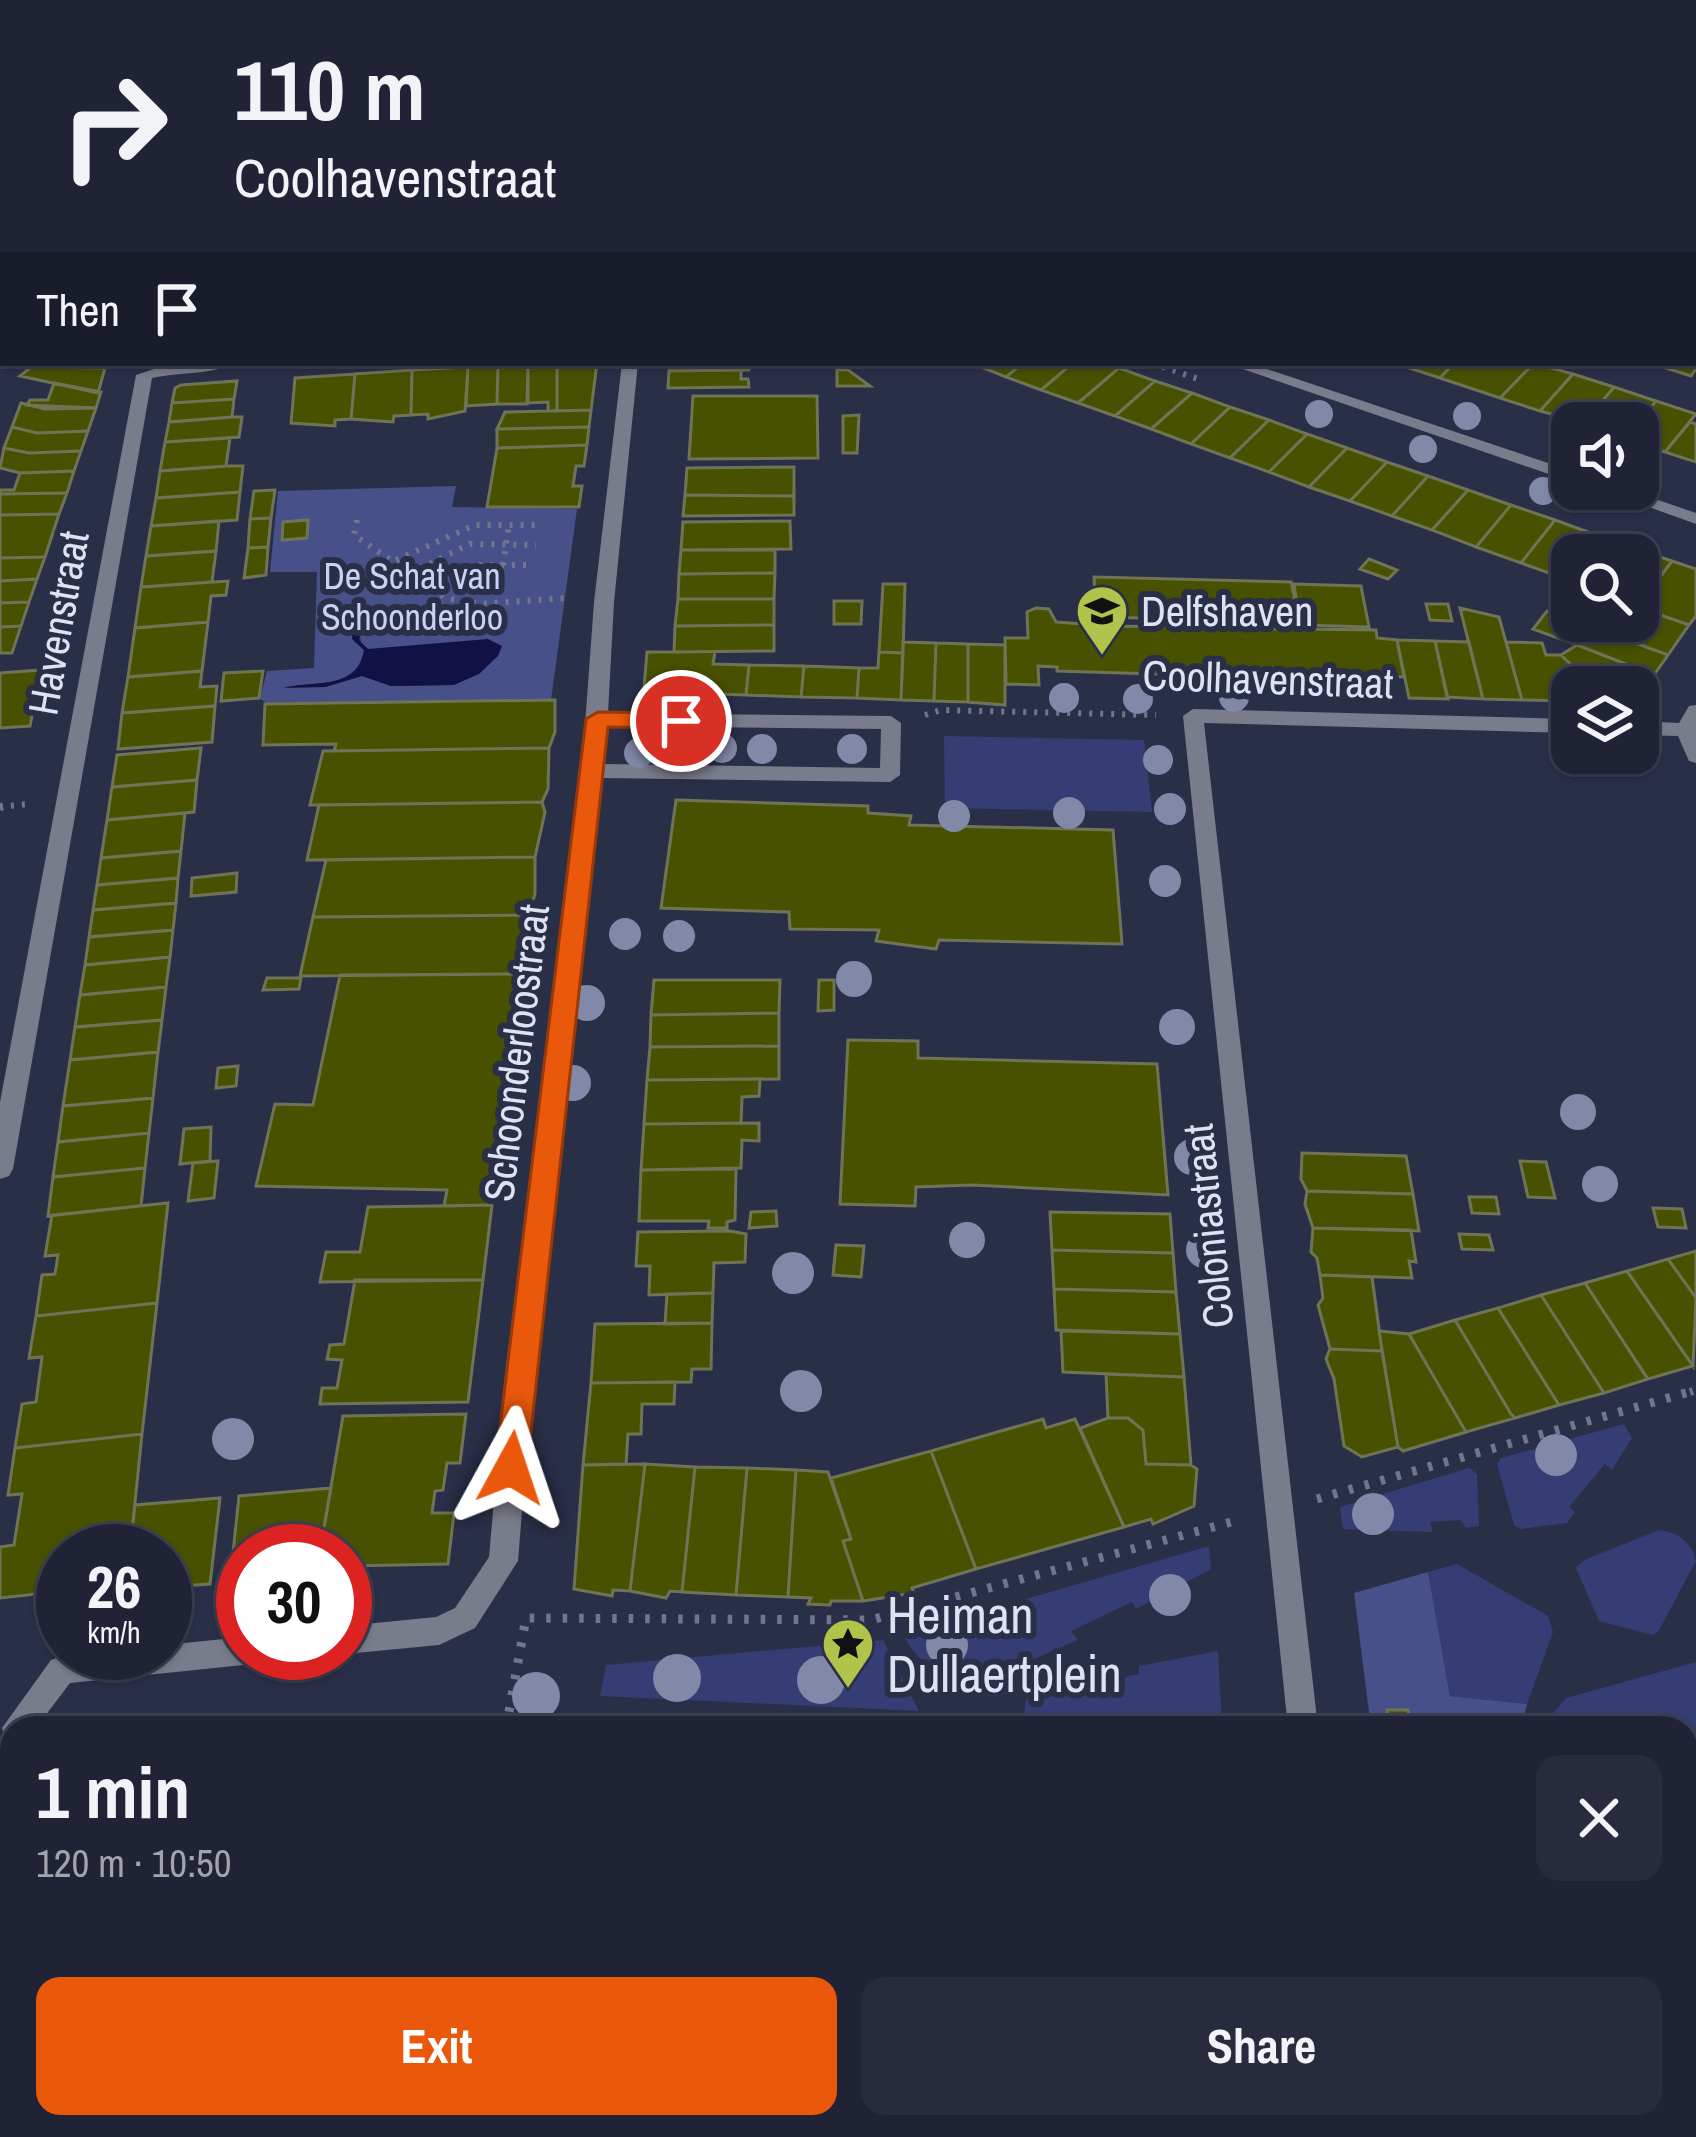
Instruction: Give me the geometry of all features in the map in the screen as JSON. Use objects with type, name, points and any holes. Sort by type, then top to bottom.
[{"type":"street","name":"Havenstraat","points":[[0,1169],[144,375],[176,366]]},
{"type":"street","name":"Schoonderloostraat","points":[[372,1637],[439,1630],[465,1618],[503,1561],[519,1375],[598,719],[604,598],[630,366]]},
{"type":"street","points":[[1242,366],[1551,470]]},
{"type":"street","points":[[1659,506],[1696,519]]},
{"type":"street","name":"Coolhavenstraat","points":[[1193,716],[1551,726]]},
{"type":"street","name":"Coloniastraat","points":[[1193,716],[1302,1716]]},
{"type":"street","points":[[588,772],[890,775],[891,723],[598,719]]},
{"type":"street","points":[[1659,725],[1691,720],[1696,756]]},
{"type":"street","points":[[27,1716],[62,1670],[216,1654]]},
{"type":"path","points":[[357,520],[354,535],[396,560],[424,588],[447,599],[480,605],[604,598]]},
{"type":"path","points":[[396,560],[475,525],[542,525]]},
{"type":"path","points":[[503,565],[509,525]]},
{"type":"path","points":[[410,573],[470,544],[536,545]]},
{"type":"path","points":[[479,565],[530,566]]},
{"type":"path","name":"Coolhavenstraat","points":[[891,723],[941,710],[1193,716]]},
{"type":"path","points":[[508,1716],[526,1618],[871,1620],[1696,1390]]},
{"type":"shaded area","points":[[347,609],[361,631],[359,640],[368,649],[488,639],[502,646],[479,674],[454,685],[391,686],[362,676],[325,687],[284,688],[332,681],[353,672],[364,650],[352,639],[353,625],[341,610]]},
{"type":"shaded area","points":[[944,736],[1144,740],[1152,812],[945,808]]},
{"type":"shaded area","points":[[1624,1424],[1632,1438],[1612,1470],[1605,1464],[1569,1507],[1575,1512],[1567,1523],[1520,1529],[1514,1525],[1497,1464],[1501,1458]]},
{"type":"shaded area","points":[[1469,1468],[1477,1474],[1479,1526],[1466,1528],[1460,1520],[1430,1522],[1433,1532],[1343,1529],[1340,1507]]},
{"type":"shaded area","points":[[1659,1530],[1683,1539],[1696,1561],[1658,1632],[1653,1635],[1599,1621],[1576,1568],[1584,1560]]},
{"type":"shaded area","points":[[1209,1546],[1211,1569],[1136,1609],[1132,1602],[1071,1631],[1078,1640],[1010,1667],[962,1675],[940,1671],[921,1659],[905,1638],[912,1632]]},
{"type":"shaded area","points":[[1457,1564],[1548,1616],[1553,1632],[1527,1704],[1450,1696],[1428,1572]]},
{"type":"shaded area","points":[[883,1640],[919,1711],[600,1696],[606,1665]]},
{"type":"shaded area","points":[[1218,1651],[1222,1716],[1024,1715],[1026,1698],[1108,1674],[1110,1680],[1139,1674],[1139,1666]]},
{"type":"shaded area","points":[[1696,1662],[1696,1716],[1553,1716],[1566,1698]]},
{"type":"green space","name":"De Schat van Schoonderloo","points":[[456,486],[452,507],[577,509],[551,700],[267,703],[260,699],[267,671],[314,668],[317,572],[270,572],[278,491]],"holes":[[[342,612],[357,623],[362,646],[453,685],[391,686],[362,676],[325,687],[286,687],[333,681],[353,672],[364,650],[353,640],[353,625]]]},
{"type":"green space","points":[[1428,1572],[1450,1696],[1527,1704],[1524,1716],[1369,1716],[1354,1593]]},
{"type":"building","points":[[498,366],[528,366],[527,404],[497,404]]},
{"type":"building","points":[[498,366],[497,404],[466,406],[468,367]]},
{"type":"building","points":[[528,366],[557,366],[557,411],[548,411],[548,402],[528,403]]},
{"type":"building","points":[[557,366],[597,366],[591,410],[557,411]]},
{"type":"building","points":[[670,366],[750,366],[749,370],[669,371]]},
{"type":"building","points":[[978,366],[1019,366],[1006,377]]},
{"type":"building","points":[[1019,366],[1069,366],[1041,390],[1006,377]]},
{"type":"building","points":[[1069,366],[1119,368],[1078,403],[1041,390]]},
{"type":"building","points":[[1403,366],[1451,366],[1440,378]]},
{"type":"building","points":[[1451,366],[1531,366],[1500,398],[1440,378]]},
{"type":"building","points":[[1531,366],[1573,374],[1540,411],[1500,398]]},
{"type":"building","points":[[1659,366],[1696,366],[1691,376]]},
{"type":"building","points":[[31,367],[105,368],[98,393],[20,376]]},
{"type":"building","points":[[468,367],[465,411],[428,419],[428,414],[411,415],[412,370]]},
{"type":"building","points":[[1119,368],[1155,381],[1115,416],[1078,403]]},
{"type":"building","points":[[412,370],[411,415],[394,416],[393,422],[351,419],[355,374]]},
{"type":"building","points":[[741,370],[741,379],[748,379],[749,387],[668,388],[669,371]]},
{"type":"building","points":[[837,370],[848,370],[870,386],[837,386]]},
{"type":"building","points":[[355,374],[351,419],[335,420],[335,426],[291,423],[295,378]]},
{"type":"building","points":[[1573,374],[1614,387],[1602,402],[1551,402],[1551,414],[1540,411]]},
{"type":"building","points":[[237,381],[234,399],[172,403],[175,388],[181,385]]},
{"type":"building","points":[[1155,381],[1192,393],[1151,429],[1115,416]]},
{"type":"building","points":[[54,383],[101,392],[96,408],[27,405],[30,400],[48,400]]},
{"type":"building","points":[[1614,387],[1656,401],[1655,402],[1602,402]]},
{"type":"building","points":[[1192,393],[1230,407],[1191,444],[1151,429]]},
{"type":"building","points":[[693,396],[817,396],[818,458],[689,459]]},
{"type":"building","points":[[234,399],[232,417],[169,422],[172,403]]},
{"type":"building","points":[[1656,401],[1696,414],[1665,452],[1659,450],[1659,402]]},
{"type":"building","points":[[21,403],[45,409],[96,408],[88,431],[37,433],[12,427]]},
{"type":"building","points":[[1230,407],[1269,420],[1230,458],[1191,444]]},
{"type":"building","points":[[591,410],[589,427],[497,429],[505,412]]},
{"type":"building","points":[[859,415],[857,453],[843,453],[843,416]]},
{"type":"building","points":[[242,417],[239,437],[165,442],[169,422]]},
{"type":"building","points":[[1269,420],[1307,434],[1269,472],[1230,458]]},
{"type":"building","points":[[1690,422],[1696,424],[1696,462],[1665,452]]},
{"type":"building","points":[[12,427],[37,433],[88,431],[81,451],[29,453],[4,448]]},
{"type":"building","points":[[589,427],[587,445],[497,448],[497,429]]},
{"type":"building","points":[[1307,434],[1347,448],[1309,487],[1269,472]]},
{"type":"building","points":[[230,438],[226,466],[160,471],[165,442]]},
{"type":"building","points":[[587,445],[584,466],[576,466],[573,486],[582,486],[579,507],[487,507],[497,448]]},
{"type":"building","points":[[4,448],[29,453],[81,451],[74,471],[20,473],[0,468]]},
{"type":"building","points":[[1347,448],[1387,462],[1350,501],[1309,487]]},
{"type":"building","points":[[1387,462],[1428,476],[1392,516],[1350,501]]},
{"type":"building","points":[[243,466],[240,492],[156,498],[160,471]]},
{"type":"building","points":[[794,467],[794,496],[685,495],[687,468]]},
{"type":"building","points":[[74,471],[67,493],[0,494],[14,490],[20,473]]},
{"type":"building","points":[[1428,476],[1468,490],[1432,530],[1392,516]]},
{"type":"building","points":[[275,490],[271,518],[250,519],[254,491]]},
{"type":"building","points":[[1468,490],[1511,505],[1476,547],[1432,530]]},
{"type":"building","points":[[240,492],[237,520],[151,526],[156,498]]},
{"type":"building","points":[[67,493],[59,514],[0,515],[0,494]]},
{"type":"building","points":[[685,495],[794,496],[794,515],[683,516]]},
{"type":"building","points":[[1511,505],[1555,520],[1521,563],[1476,547]]},
{"type":"building","points":[[59,514],[45,557],[0,558],[0,515]]},
{"type":"building","points":[[271,518],[268,547],[248,548],[250,519]]},
{"type":"building","points":[[308,520],[307,538],[282,540],[283,522]]},
{"type":"building","points":[[1555,520],[1594,534],[1551,534],[1551,574],[1521,563]]},
{"type":"building","points":[[219,521],[216,551],[146,556],[151,526]]},
{"type":"building","points":[[790,521],[791,549],[681,550],[683,522]]},
{"type":"building","points":[[268,547],[266,575],[244,578],[248,548]]},
{"type":"building","points":[[681,550],[775,550],[775,573],[679,574]]},
{"type":"building","points":[[216,551],[212,582],[141,587],[146,556]]},
{"type":"building","points":[[45,557],[37,579],[0,581],[0,558]]},
{"type":"building","points":[[1659,557],[1672,561],[1659,579]]},
{"type":"building","points":[[1369,559],[1397,570],[1388,579],[1360,569]]},
{"type":"building","points":[[1672,561],[1696,569],[1696,616],[1689,625],[1659,614],[1659,579]]},
{"type":"building","points":[[775,573],[774,599],[678,599],[679,574]]},
{"type":"building","points":[[1094,577],[1291,582],[1300,623],[1208,620],[1209,629],[1186,628],[1185,619],[1096,617]]},
{"type":"building","points":[[37,579],[29,602],[0,603],[0,581]]},
{"type":"building","points":[[228,581],[226,595],[211,596],[208,622],[135,628],[141,587]]},
{"type":"building","points":[[883,584],[905,584],[903,653],[879,652]]},
{"type":"building","points":[[1294,584],[1361,586],[1369,627],[1300,625]]},
{"type":"building","points":[[678,599],[774,599],[774,625],[675,626]]},
{"type":"building","points":[[834,601],[862,601],[861,624],[834,624]]},
{"type":"building","points":[[29,602],[21,626],[0,627],[0,603]]},
{"type":"building","points":[[1426,604],[1448,604],[1452,621],[1430,620]]},
{"type":"building","points":[[1460,608],[1499,617],[1522,700],[1483,699]]},
{"type":"building","points":[[1049,609],[1056,622],[1113,626],[1376,630],[1377,638],[1397,640],[1404,677],[1385,676],[1386,681],[1057,671],[1057,667],[1038,666],[1039,685],[1006,684],[1005,638],[1028,638],[1027,612]]},
{"type":"building","points":[[1547,611],[1551,613],[1551,636],[1533,629]]},
{"type":"building","points":[[1659,614],[1689,625],[1668,655],[1633,642],[1659,642]]},
{"type":"building","points":[[208,622],[202,671],[128,677],[135,628]]},
{"type":"building","points":[[774,625],[774,651],[674,652],[675,626]]},
{"type":"building","points":[[21,626],[12,653],[0,653],[0,627]]},
{"type":"building","points":[[1397,640],[1435,641],[1448,699],[1409,698]]},
{"type":"building","points":[[1435,641],[1469,642],[1483,699],[1447,697]]},
{"type":"building","points":[[903,642],[936,643],[934,701],[901,700]]},
{"type":"building","points":[[1506,642],[1542,643],[1546,655],[1561,655],[1572,666],[1551,666],[1551,701],[1522,700]]},
{"type":"building","points":[[1633,642],[1668,655],[1659,668],[1631,666],[1577,645]]},
{"type":"building","points":[[936,643],[968,644],[968,702],[934,701]]},
{"type":"building","points":[[968,644],[1005,645],[1005,705],[968,702]]},
{"type":"building","points":[[1577,645],[1631,666],[1572,666],[1561,655]]},
{"type":"building","points":[[647,652],[715,652],[713,664],[749,665],[746,695],[650,692],[644,688]]},
{"type":"building","points":[[879,652],[903,653],[901,700],[857,698],[859,668],[878,668]]},
{"type":"building","points":[[749,665],[804,666],[801,697],[746,695]]},
{"type":"building","points":[[804,666],[859,668],[857,698],[801,697]]},
{"type":"building","points":[[41,670],[30,726],[0,728],[0,673]]},
{"type":"building","points":[[202,671],[200,687],[217,686],[215,706],[122,713],[128,677]]},
{"type":"building","points":[[263,671],[259,698],[221,701],[224,673]]},
{"type":"building","points":[[555,700],[555,732],[549,748],[334,751],[336,744],[263,745],[265,704]]},
{"type":"building","points":[[215,706],[212,742],[118,749],[122,713]]},
{"type":"building","points":[[201,748],[197,780],[112,787],[117,755]]},
{"type":"building","points":[[549,748],[548,789],[542,802],[310,805],[323,751]]},
{"type":"building","points":[[197,780],[194,812],[107,820],[112,787]]},
{"type":"building","points":[[676,800],[868,806],[868,813],[911,816],[909,825],[1113,830],[1122,944],[939,940],[936,949],[876,941],[879,930],[790,929],[789,912],[661,908]]},
{"type":"building","points":[[542,802],[545,812],[535,857],[307,860],[319,805]]},
{"type":"building","points":[[185,813],[181,851],[101,858],[107,820]]},
{"type":"building","points":[[181,851],[178,878],[97,885],[101,858]]},
{"type":"building","points":[[535,857],[535,894],[528,915],[313,917],[326,860]]},
{"type":"building","points":[[237,873],[236,892],[191,896],[192,878]]},
{"type":"building","points":[[178,878],[176,903],[93,910],[97,885]]},
{"type":"building","points":[[176,903],[173,930],[89,937],[93,910]]},
{"type":"building","points":[[528,915],[528,953],[521,974],[300,976],[313,917]]},
{"type":"building","points":[[173,930],[170,957],[85,965],[89,937]]},
{"type":"building","points":[[170,957],[166,987],[80,995],[85,965]]},
{"type":"building","points":[[521,974],[512,1080],[507,1080],[492,1205],[444,1206],[447,1190],[256,1186],[275,1104],[313,1105],[340,975]]},
{"type":"building","points":[[267,978],[301,978],[299,989],[263,990]]},
{"type":"building","points":[[654,980],[780,980],[779,1013],[651,1015]]},
{"type":"building","points":[[819,980],[834,980],[834,1010],[818,1011]]},
{"type":"building","points":[[166,987],[162,1020],[75,1027],[80,995]]},
{"type":"building","points":[[779,1013],[779,1046],[650,1047],[651,1015]]},
{"type":"building","points":[[162,1020],[158,1052],[70,1060],[75,1027]]},
{"type":"building","points":[[848,1040],[918,1041],[918,1058],[1157,1064],[1168,1195],[972,1185],[916,1187],[915,1206],[840,1204]]},
{"type":"building","points":[[779,1046],[779,1079],[647,1080],[650,1047]]},
{"type":"building","points":[[158,1052],[153,1098],[63,1106],[70,1060]]},
{"type":"building","points":[[238,1066],[236,1086],[216,1088],[218,1068]]},
{"type":"building","points":[[760,1079],[759,1096],[742,1097],[741,1123],[644,1124],[647,1080]]},
{"type":"building","points":[[153,1098],[149,1133],[58,1142],[63,1106]]},
{"type":"building","points":[[759,1123],[759,1141],[742,1140],[741,1168],[641,1170],[644,1124]]},
{"type":"building","points":[[211,1127],[210,1161],[180,1164],[184,1129]]},
{"type":"building","points":[[149,1133],[145,1168],[53,1177],[58,1142]]},
{"type":"building","points":[[1302,1153],[1406,1156],[1413,1194],[1307,1191],[1301,1179]]},
{"type":"building","points":[[218,1161],[214,1198],[188,1201],[193,1163]]},
{"type":"building","points":[[1520,1161],[1546,1162],[1555,1198],[1528,1197]]},
{"type":"building","points":[[145,1168],[141,1206],[48,1216],[53,1177]]},
{"type":"building","points":[[736,1169],[735,1220],[727,1222],[727,1228],[708,1228],[709,1221],[639,1221],[641,1170]]},
{"type":"building","points":[[1307,1191],[1413,1194],[1419,1231],[1313,1228],[1305,1204]]},
{"type":"building","points":[[1469,1197],[1496,1197],[1499,1214],[1472,1213]]},
{"type":"building","points":[[168,1203],[157,1303],[36,1316],[42,1275],[55,1274],[58,1255],[45,1256],[52,1215]]},
{"type":"building","points":[[492,1205],[483,1280],[320,1282],[326,1252],[360,1252],[368,1207]]},
{"type":"building","points":[[1653,1208],[1682,1209],[1686,1228],[1658,1227]]},
{"type":"building","points":[[776,1211],[777,1226],[749,1228],[751,1212]]},
{"type":"building","points":[[1050,1212],[1170,1214],[1173,1253],[1052,1250]]},
{"type":"building","points":[[1313,1228],[1411,1230],[1416,1262],[1409,1261],[1412,1278],[1320,1275],[1311,1252]]},
{"type":"building","points":[[638,1232],[746,1234],[745,1262],[714,1263],[713,1293],[649,1295],[650,1266],[636,1266]]},
{"type":"building","points":[[1459,1234],[1489,1235],[1493,1250],[1462,1249]]},
{"type":"building","points":[[836,1245],[864,1246],[861,1277],[833,1275]]},
{"type":"building","points":[[1052,1250],[1173,1253],[1176,1292],[1054,1289]]},
{"type":"building","points":[[1696,1251],[1696,1298],[1668,1259]]},
{"type":"building","points":[[1668,1259],[1696,1298],[1693,1366],[1627,1271]]},
{"type":"building","points":[[1627,1271],[1693,1366],[1648,1379],[1585,1283]]},
{"type":"building","points":[[1320,1275],[1372,1277],[1382,1351],[1330,1349],[1318,1305],[1323,1298]]},
{"type":"building","points":[[355,1280],[483,1280],[468,1402],[320,1404],[322,1388],[337,1388],[342,1360],[327,1359],[330,1345],[344,1344]]},
{"type":"building","points":[[1585,1283],[1648,1379],[1604,1393],[1541,1295]]},
{"type":"building","points":[[1054,1289],[1176,1292],[1180,1334],[1056,1330]]},
{"type":"building","points":[[713,1293],[712,1323],[665,1324],[667,1294]]},
{"type":"building","points":[[1541,1295],[1604,1393],[1559,1405],[1498,1308]]},
{"type":"building","points":[[157,1303],[142,1434],[15,1448],[22,1404],[36,1402],[42,1357],[29,1358],[36,1316]]},
{"type":"building","points":[[1498,1308],[1559,1405],[1515,1418],[1511,1414],[1455,1320]]},
{"type":"building","points":[[1455,1320],[1515,1418],[1466,1432],[1409,1334]]},
{"type":"building","points":[[712,1323],[711,1369],[692,1369],[691,1382],[591,1383],[595,1324]]},
{"type":"building","points":[[1061,1331],[1180,1334],[1184,1377],[1063,1372]]},
{"type":"building","points":[[1379,1331],[1409,1334],[1466,1432],[1403,1451],[1398,1447]]},
{"type":"building","points":[[1330,1349],[1382,1351],[1398,1447],[1362,1457],[1344,1446],[1334,1379],[1326,1359]]},
{"type":"building","points":[[1106,1374],[1184,1377],[1191,1465],[1146,1464],[1143,1430],[1128,1418],[1108,1418]]},
{"type":"building","points":[[675,1382],[674,1404],[642,1404],[641,1434],[628,1434],[626,1464],[583,1465],[591,1383]]},
{"type":"building","points":[[466,1414],[460,1463],[447,1463],[443,1490],[435,1491],[432,1513],[454,1513],[448,1564],[372,1565],[372,1524],[325,1524],[343,1416]]},
{"type":"building","points":[[1108,1418],[1128,1418],[1143,1430],[1146,1464],[1197,1469],[1194,1506],[1153,1524],[1151,1519],[1124,1527],[1080,1428]]},
{"type":"building","points":[[1043,1419],[1046,1428],[1075,1419],[1124,1527],[976,1569],[931,1451]]},
{"type":"building","points":[[142,1434],[133,1524],[36,1524],[36,1594],[0,1598],[0,1547],[14,1545],[22,1494],[8,1495],[15,1448]]},
{"type":"building","points":[[931,1451],[976,1569],[912,1588],[914,1593],[863,1601],[843,1541],[851,1539],[831,1478]]},
{"type":"building","points":[[645,1464],[695,1467],[682,1592],[670,1591],[666,1598],[630,1591]]},
{"type":"building","points":[[645,1464],[630,1591],[613,1590],[612,1596],[574,1589],[583,1465]]},
{"type":"building","points":[[695,1467],[747,1468],[736,1595],[682,1592]]},
{"type":"building","points":[[747,1468],[796,1470],[788,1597],[736,1595]]},
{"type":"building","points":[[796,1470],[828,1472],[851,1539],[843,1541],[863,1601],[808,1604],[811,1598],[788,1597]]},
{"type":"building","points":[[331,1488],[325,1524],[236,1524],[239,1496]]},
{"type":"building","points":[[220,1498],[210,1584],[192,1585],[192,1524],[133,1524],[135,1505]]},
{"type":"building","points":[[1387,1710],[1408,1710],[1409,1716],[1388,1716]]},
{"type":"place","name":"Delfshaven","points":[[1102,657]]},
{"type":"place","name":"Heiman Dullaertplein","points":[[848,1690]]},
{"type":"route","points":[[511,1468],[568,993],[588,772],[598,719],[681,721]]}]
